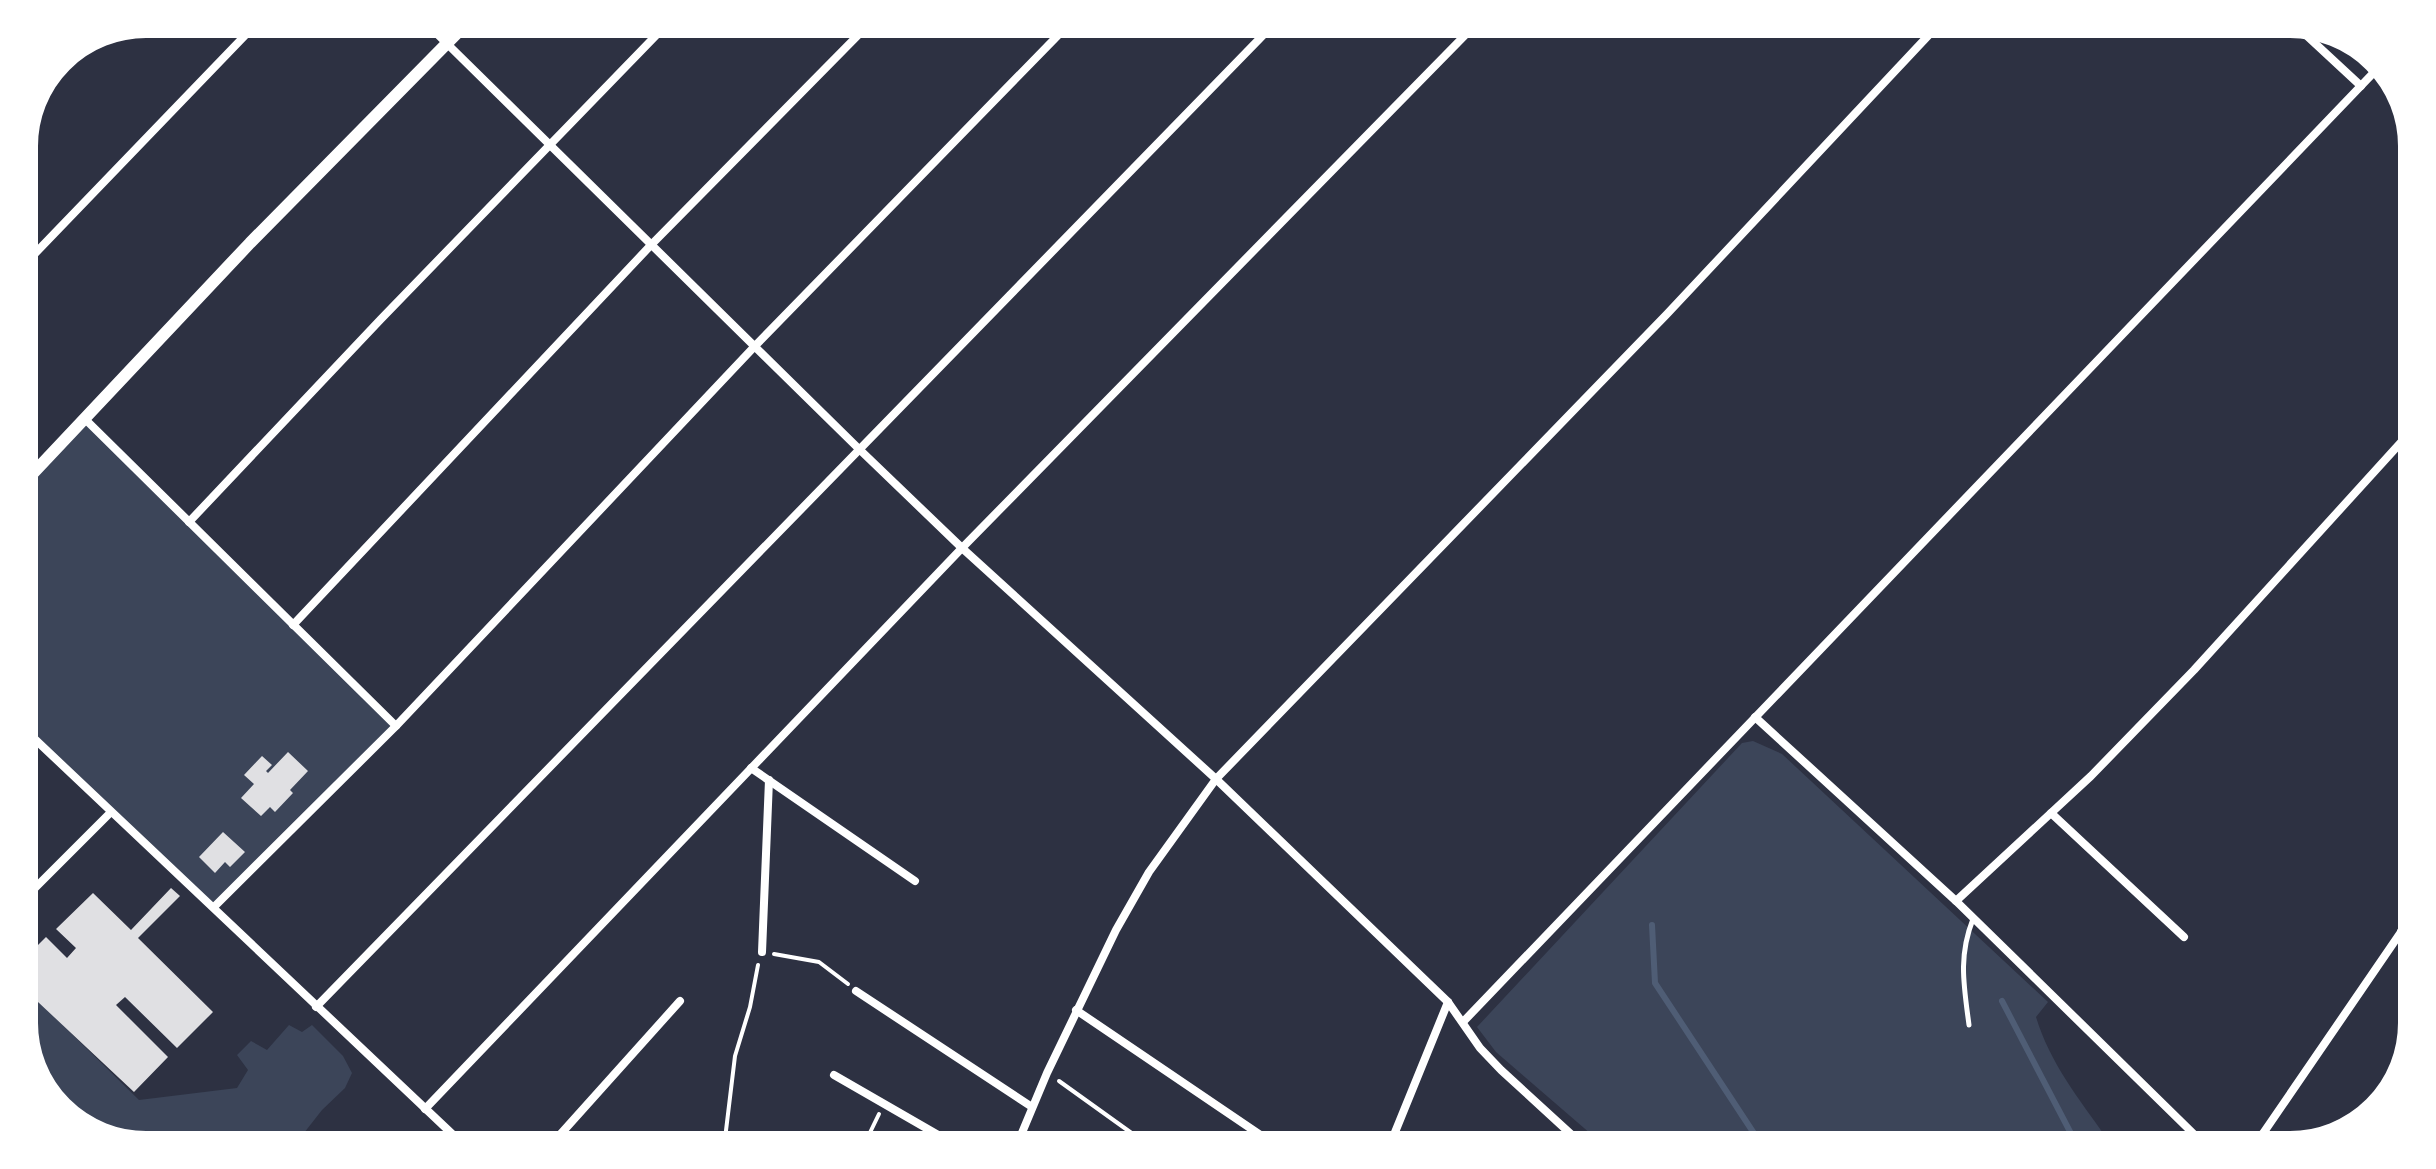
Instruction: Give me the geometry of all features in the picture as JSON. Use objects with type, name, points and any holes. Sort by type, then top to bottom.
[{"type":"street","points":[[36,252],[245,36]]},
{"type":"street","points":[[439,36],[962,548],[1216,779],[1448,1002],[1480,1048],[1570,1133]]},
{"type":"street","points":[[36,471],[250,243],[455,36]]},
{"type":"street","points":[[189,522],[655,36]]},
{"type":"street","points":[[293,625],[651,245],[857,36]]},
{"type":"street","points":[[214,907],[396,726],[754,347],[1057,36]]},
{"type":"street","points":[[316,1007],[1262,36]]},
{"type":"street","points":[[425,1109],[962,548],[1464,36]]},
{"type":"street","points":[[1022,1133],[1076,1010],[1116,930],[1149,872],[1216,779],[1667,314],[1928,36]]},
{"type":"street","points":[[2309,38],[2361,86]]},
{"type":"street","points":[[1463,1022],[2373,73]]},
{"type":"street","points":[[86,420],[396,726]]},
{"type":"street","points":[[1956,901],[2051,813],[2194,670],[2400,443]]},
{"type":"street","points":[[1755,717],[1956,901],[2193,1133]]},
{"type":"street","points":[[36,740],[451,1133]]},
{"type":"street","points":[[751,768],[915,881]]},
{"type":"street","points":[[762,952],[769,780]]},
{"type":"street","points":[[36,887],[111,812]]},
{"type":"street","points":[[2051,813],[2184,937]]},
{"type":"street","points":[[2263,1133],[2400,933]]},
{"type":"street","points":[[856,991],[1032,1107]]},
{"type":"street","points":[[562,1133],[680,1001]]},
{"type":"street","points":[[1395,1133],[1448,1002]]},
{"type":"street","points":[[1076,1010],[1257,1133]]},
{"type":"street","points":[[834,1075],[934,1133]]},
{"type":"lane","points":[[1969,1025],[1962,967],[1964,941],[1973,918]]},
{"type":"path","points":[[726,1133],[735,1056],[762,952],[819,962],[832,969],[856,991]]},
{"type":"path","points":[[1047,1073],[1131,1133]]},
{"type":"path","points":[[870,1133],[883,1104]]},
{"type":"shaded area","points":[[86,420],[396,726],[214,907],[36,739],[36,471]]},
{"type":"shaded area","points":[[1753,741],[1782,754],[2048,1002],[2036,1017],[2042,1034],[2066,1080],[2103,1133],[1590,1133],[1496,1052],[1477,1027],[1742,743]]},
{"type":"shaded area","points":[[36,999],[139,1100],[237,1088],[248,1070],[237,1055],[251,1041],[267,1050],[289,1025],[302,1032],[312,1025],[343,1056],[352,1073],[345,1088],[304,1133],[146,1133],[124,1131],[97,1122],[63,1096],[47,1072],[38,1045]]},
{"type":"building","points":[[288,752],[308,771],[275,812],[270,807],[261,816],[241,798],[254,784],[244,775],[262,756],[272,765],[266,771],[268,773]]},
{"type":"building","points":[[223,832],[245,852],[230,867],[225,862],[215,873],[199,857]]},
{"type":"building","points":[[171,888],[180,896],[138,938],[213,1012],[177,1048],[125,997],[116,1005],[168,1057],[134,1092],[36,1000],[36,947],[46,937],[67,958],[76,948],[56,929],[93,893],[131,930]]},
{"type":"waterway","points":[[1652,925],[1655,983],[1754,1133]]},
{"type":"waterway","points":[[2002,1001],[2071,1133]]}]
